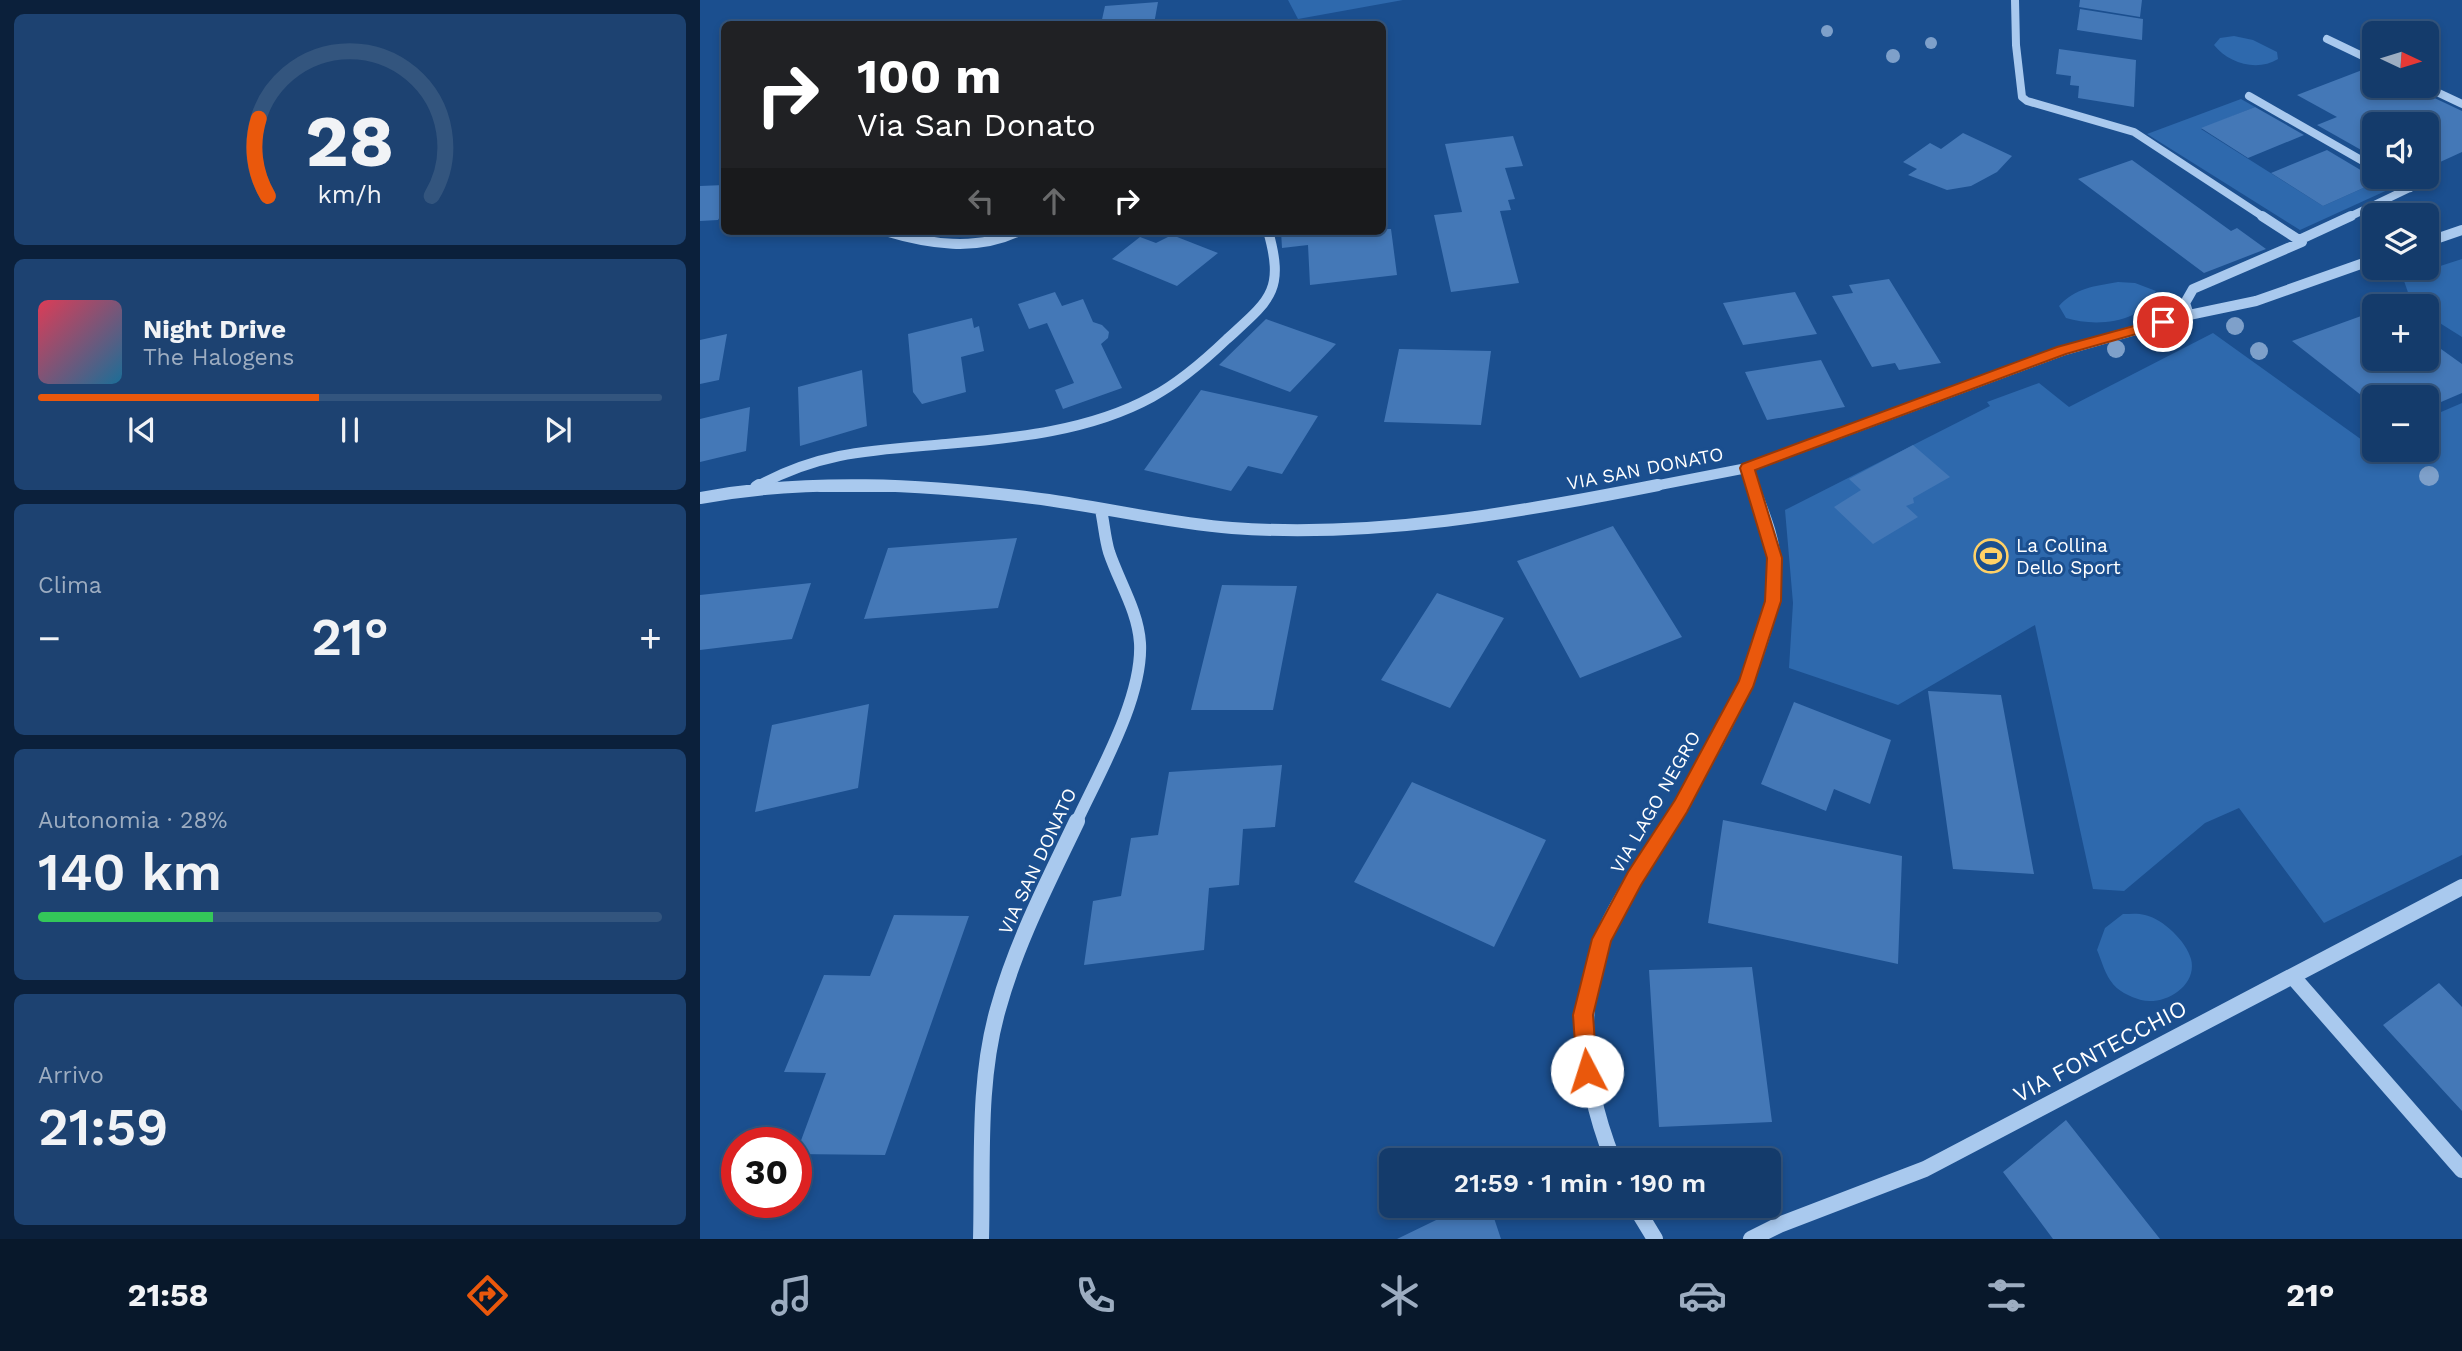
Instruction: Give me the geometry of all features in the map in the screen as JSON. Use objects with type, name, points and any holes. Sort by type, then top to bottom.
[{"type":"street","points":[[2015,0],[2015,46],[2022,97],[2027,101],[2133,132],[2302,242],[2193,289],[2185,303],[2189,315]]},
{"type":"street","points":[[2327,39],[2362,56]]},
{"type":"street","points":[[2440,94],[2462,104]]},
{"type":"street","points":[[2249,96],[2362,161]]},
{"type":"street","points":[[2299,240],[2407,189]]},
{"type":"street","points":[[2439,238],[2462,230]]},
{"type":"street","points":[[896,235],[907,239],[973,243],[1008,235]]},
{"type":"street","points":[[753,488],[789,470],[828,458],[882,448],[968,442],[1060,429],[1140,404],[1193,372],[1253,316],[1269,297],[1278,276],[1269,235]]},
{"type":"street","name":"VIA SAN DONATO","points":[[700,498],[753,488],[904,486],[1032,498],[1231,528],[1350,529],[1427,524],[1546,507],[1747,468],[2062,351],[2189,315],[2256,301],[2362,264]]},
{"type":"street","name":"VIA LAGO NEGRO","points":[[1609,1148],[1601,1131],[1584,1054],[1583,1015],[1602,939],[1635,878],[1681,806],[1741,693],[1764,636],[1773,601],[1775,558],[1747,468]]},
{"type":"street","name":"VIA SAN DONATO","points":[[981,1239],[985,1082],[997,1011],[1021,939],[1120,729],[1137,674],[1140,643],[1135,617],[1108,551],[1101,510]]},
{"type":"street","name":"VIA FONTECCHIO","points":[[1752,1239],[1779,1225],[1925,1168],[2462,887]]},
{"type":"street","points":[[2293,976],[2462,1170]]},
{"type":"street","points":[[1642,1218],[1655,1239]]},
{"type":"shaded area","points":[[1288,0],[1403,0],[1298,19]]},
{"type":"shaded area","points":[[2234,36],[2253,40],[2277,52],[2278,59],[2261,65],[2243,64],[2227,57],[2214,45],[2220,38]]},
{"type":"shaded area","points":[[2241,99],[2255,107],[2201,129],[2323,206],[2362,189],[2390,189],[2300,230],[2147,134]]},
{"type":"shaded area","points":[[2462,259],[2462,337],[2439,323],[2439,294],[2409,294],[2404,280],[2439,280],[2439,266]]},
{"type":"shaded area","points":[[2118,282],[2135,283],[2156,291],[2150,302],[2141,310],[2117,320],[2078,321],[2066,318],[2059,306],[2079,292]]},
{"type":"shaded area","points":[[2213,333],[2362,440],[2362,462],[2439,462],[2439,413],[2462,403],[2462,855],[2324,923],[2239,808],[2205,823],[2124,891],[2093,889],[2035,625],[1898,705],[1789,668],[1793,603],[1785,510],[1990,406],[1987,402],[2039,383],[2069,407]]},
{"type":"shaded area","points":[[2123,914],[2152,917],[2179,938],[2188,952],[2192,969],[2189,978],[2169,997],[2141,1000],[2120,991],[2110,980],[2097,950],[2105,928]]},
{"type":"building","points":[[2080,0],[2142,0],[2140,17],[2079,7]]},
{"type":"building","points":[[1158,2],[1155,21],[1102,21],[1105,6]]},
{"type":"building","points":[[2080,9],[2143,19],[2142,40],[2077,30]]},
{"type":"building","points":[[2059,49],[2136,60],[2134,107],[2078,98],[2079,86],[2070,85],[2071,76],[2056,74]]},
{"type":"building","points":[[2362,70],[2362,98],[2434,98],[2462,111],[2462,152],[2439,163],[2439,112],[2362,112],[2362,150],[2317,125],[2337,117],[2297,95]]},
{"type":"building","points":[[2255,107],[2304,135],[2248,158],[2201,128]]},
{"type":"building","points":[[1963,133],[2012,156],[1997,172],[1971,186],[1947,190],[1908,175],[1917,169],[1903,162],[1930,143],[1941,149]]},
{"type":"building","points":[[1513,136],[1523,166],[1505,168],[1515,199],[1508,200],[1511,210],[1500,211],[1519,283],[1451,292],[1434,215],[1462,212],[1445,144]]},
{"type":"building","points":[[2327,150],[2362,171],[2362,189],[2323,206],[2271,173]]},
{"type":"building","points":[[2132,160],[2231,231],[2237,228],[2266,249],[2204,273],[2078,179]]},
{"type":"building","points":[[721,185],[721,215],[718,220],[700,221],[700,186]]},
{"type":"building","points":[[1386,229],[1391,229],[1397,275],[1310,285],[1308,245],[1282,248],[1281,235],[1386,235]]},
{"type":"building","points":[[1172,235],[1218,253],[1177,286],[1112,259],[1140,237],[1156,243]]},
{"type":"building","points":[[1889,279],[1941,363],[1899,370],[1895,363],[1872,367],[1832,296],[1853,293],[1849,285]]},
{"type":"building","points":[[1055,292],[1062,306],[1083,299],[1093,322],[1102,325],[1109,332],[1108,338],[1101,344],[1122,388],[1063,409],[1055,390],[1074,383],[1047,323],[1029,329],[1018,304]]},
{"type":"building","points":[[1795,292],[1817,334],[1743,345],[1723,303]]},
{"type":"building","points":[[2362,316],[2362,371],[2439,371],[2439,348],[2462,364],[2462,393],[2439,403],[2439,385],[2362,385],[2362,396],[2292,341]]},
{"type":"building","points":[[972,318],[974,328],[979,326],[984,351],[961,357],[966,392],[922,404],[913,392],[908,334]]},
{"type":"building","points":[[1266,319],[1336,344],[1290,392],[1219,365]]},
{"type":"building","points":[[727,334],[719,380],[700,384],[700,340]]},
{"type":"building","points":[[1399,349],[1491,351],[1481,425],[1384,422]]},
{"type":"building","points":[[1821,360],[1845,407],[1767,420],[1745,372]]},
{"type":"building","points":[[862,370],[867,426],[800,446],[798,387]]},
{"type":"building","points":[[1201,390],[1318,416],[1282,474],[1248,466],[1231,491],[1144,470]]},
{"type":"building","points":[[750,407],[746,451],[700,462],[700,419]]},
{"type":"building","points":[[1913,445],[1950,477],[1913,498],[1914,503],[1906,506],[1918,517],[1873,544],[1834,507],[1861,490],[1849,479]]},
{"type":"building","points":[[1613,526],[1682,637],[1580,678],[1517,561]]},
{"type":"building","points":[[1017,538],[998,608],[864,619],[888,548]]},
{"type":"building","points":[[811,583],[792,639],[700,650],[700,595]]},
{"type":"building","points":[[1222,585],[1297,586],[1273,710],[1191,710]]},
{"type":"building","points":[[1437,593],[1504,618],[1450,708],[1381,680]]},
{"type":"building","points":[[1928,691],[2001,695],[2034,874],[1953,869]]},
{"type":"building","points":[[1794,702],[1891,740],[1870,804],[1834,789],[1826,811],[1761,784]]},
{"type":"building","points":[[869,704],[858,788],[755,812],[772,725]]},
{"type":"building","points":[[1282,765],[1275,827],[1243,829],[1239,885],[1209,888],[1204,950],[1084,965],[1093,901],[1121,896],[1131,838],[1158,835],[1169,772]]},
{"type":"building","points":[[1412,782],[1546,840],[1494,947],[1354,882]]},
{"type":"building","points":[[1723,820],[1902,856],[1898,964],[1708,923]]},
{"type":"building","points":[[894,915],[969,916],[885,1155],[812,1154],[812,1127],[806,1127],[826,1073],[784,1072],[824,975],[870,976]]},
{"type":"building","points":[[1752,967],[1772,1122],[1659,1127],[1649,970]]},
{"type":"building","points":[[2439,983],[2462,1007],[2462,1111],[2383,1025]]},
{"type":"building","points":[[2066,1120],[2160,1239],[2053,1239],[2003,1172]]},
{"type":"building","points":[[1440,1218],[1494,1218],[1501,1239],[1397,1239]]},
{"type":"place","name":"La Collina Dello Sport","points":[[1991,556]]},
{"type":"route","points":[[1587,1071],[1583,1015],[1602,939],[1635,878],[1681,806],[1747,682],[1764,636],[1773,601],[1775,558],[1747,468],[2062,351],[2163,322]]}]
